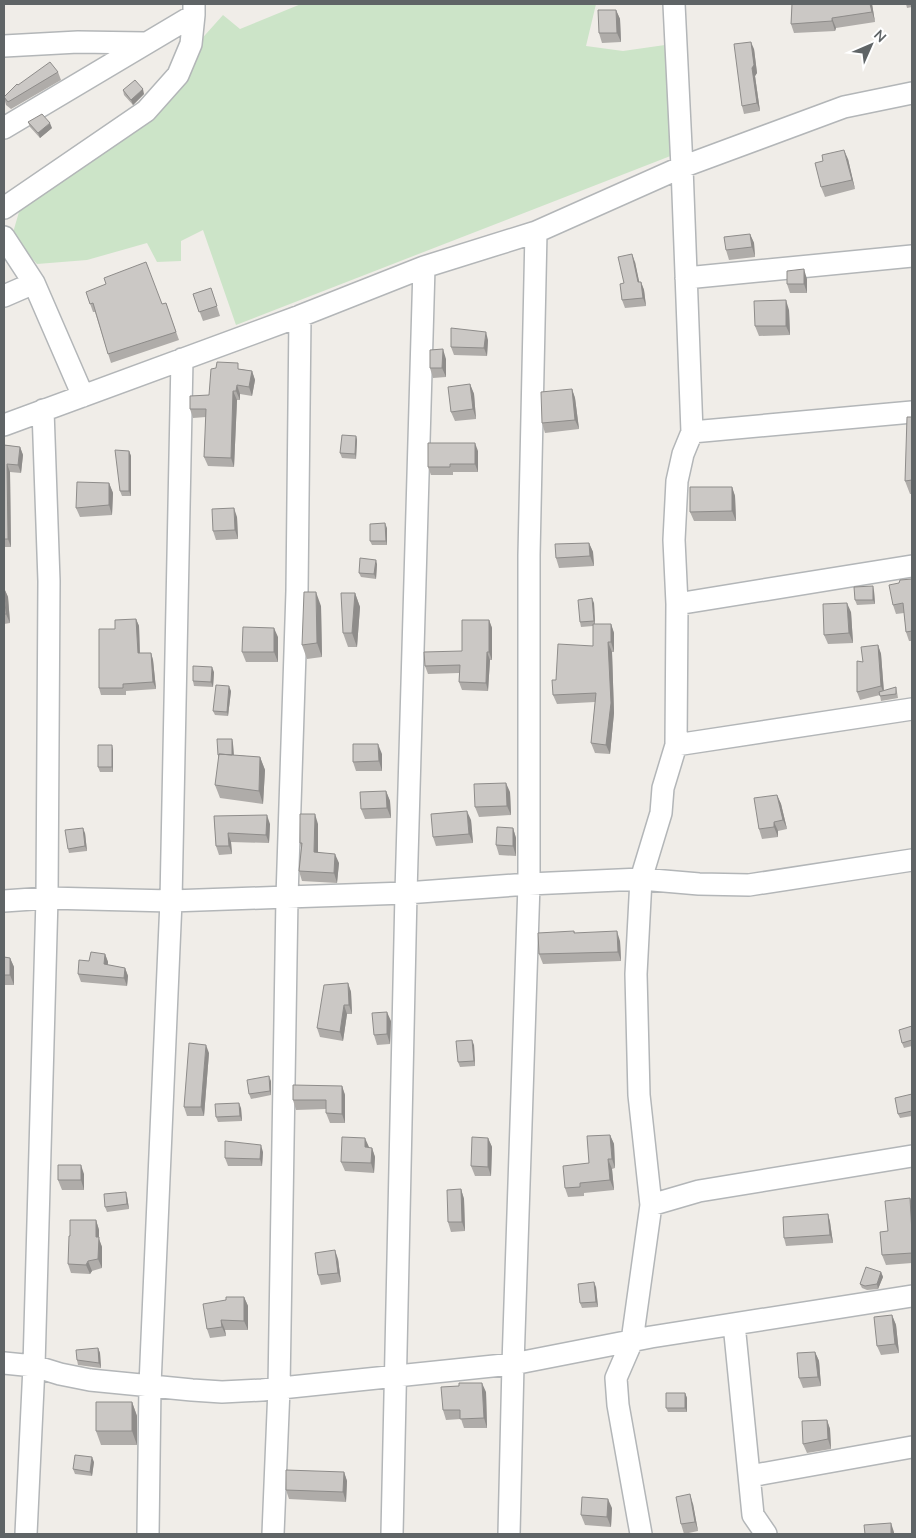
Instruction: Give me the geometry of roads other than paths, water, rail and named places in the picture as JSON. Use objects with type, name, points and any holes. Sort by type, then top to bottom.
[{"type":"street","points":[[641,1534],[618,1405],[616,1378],[632,1341],[651,1205],[639,1086],[636,974],[641,879],[662,814],[663,788],[676,744],[677,604],[674,540],[677,481],[683,454],[692,432],[674,4]]},
{"type":"street","points":[[4,128],[145,44],[194,10]]},
{"type":"street","points":[[4,208],[146,111],[178,75],[191,44],[194,10]]},
{"type":"street","points":[[4,46],[78,42],[145,44]]},
{"type":"street","points":[[4,425],[300,316],[424,267],[536,232],[682,167],[844,107],[912,93]]},
{"type":"street","points":[[510,1534],[513,1364],[530,884],[529,555],[536,232]]},
{"type":"street","points":[[4,236],[34,283],[84,396]]},
{"type":"street","points":[[686,278],[912,256]]},
{"type":"street","points":[[392,1534],[406,893],[424,267]]},
{"type":"street","points":[[4,296],[34,283]]},
{"type":"street","points":[[273,1534],[279,1388],[287,897],[297,591],[300,316]]},
{"type":"street","points":[[148,1534],[150,1385],[171,901],[182,359]]},
{"type":"street","points":[[26,1534],[34,1366],[47,898],[49,581],[43,410]]},
{"type":"street","points":[[692,432],[912,412]]},
{"type":"street","points":[[677,604],[912,566]]},
{"type":"street","points":[[676,744],[912,709]]},
{"type":"street","points":[[4,901],[47,898],[171,901],[406,893],[530,884],[641,879],[699,884],[749,885],[912,860]]},
{"type":"street","points":[[651,1205],[699,1191],[912,1156]]},
{"type":"street","points":[[4,1363],[34,1366],[90,1380],[222,1392],[279,1388],[513,1364],[632,1341],[912,1296]]},
{"type":"street","points":[[734,1324],[753,1515],[766,1534]]},
{"type":"street","points":[[750,1476],[912,1447]]}]
